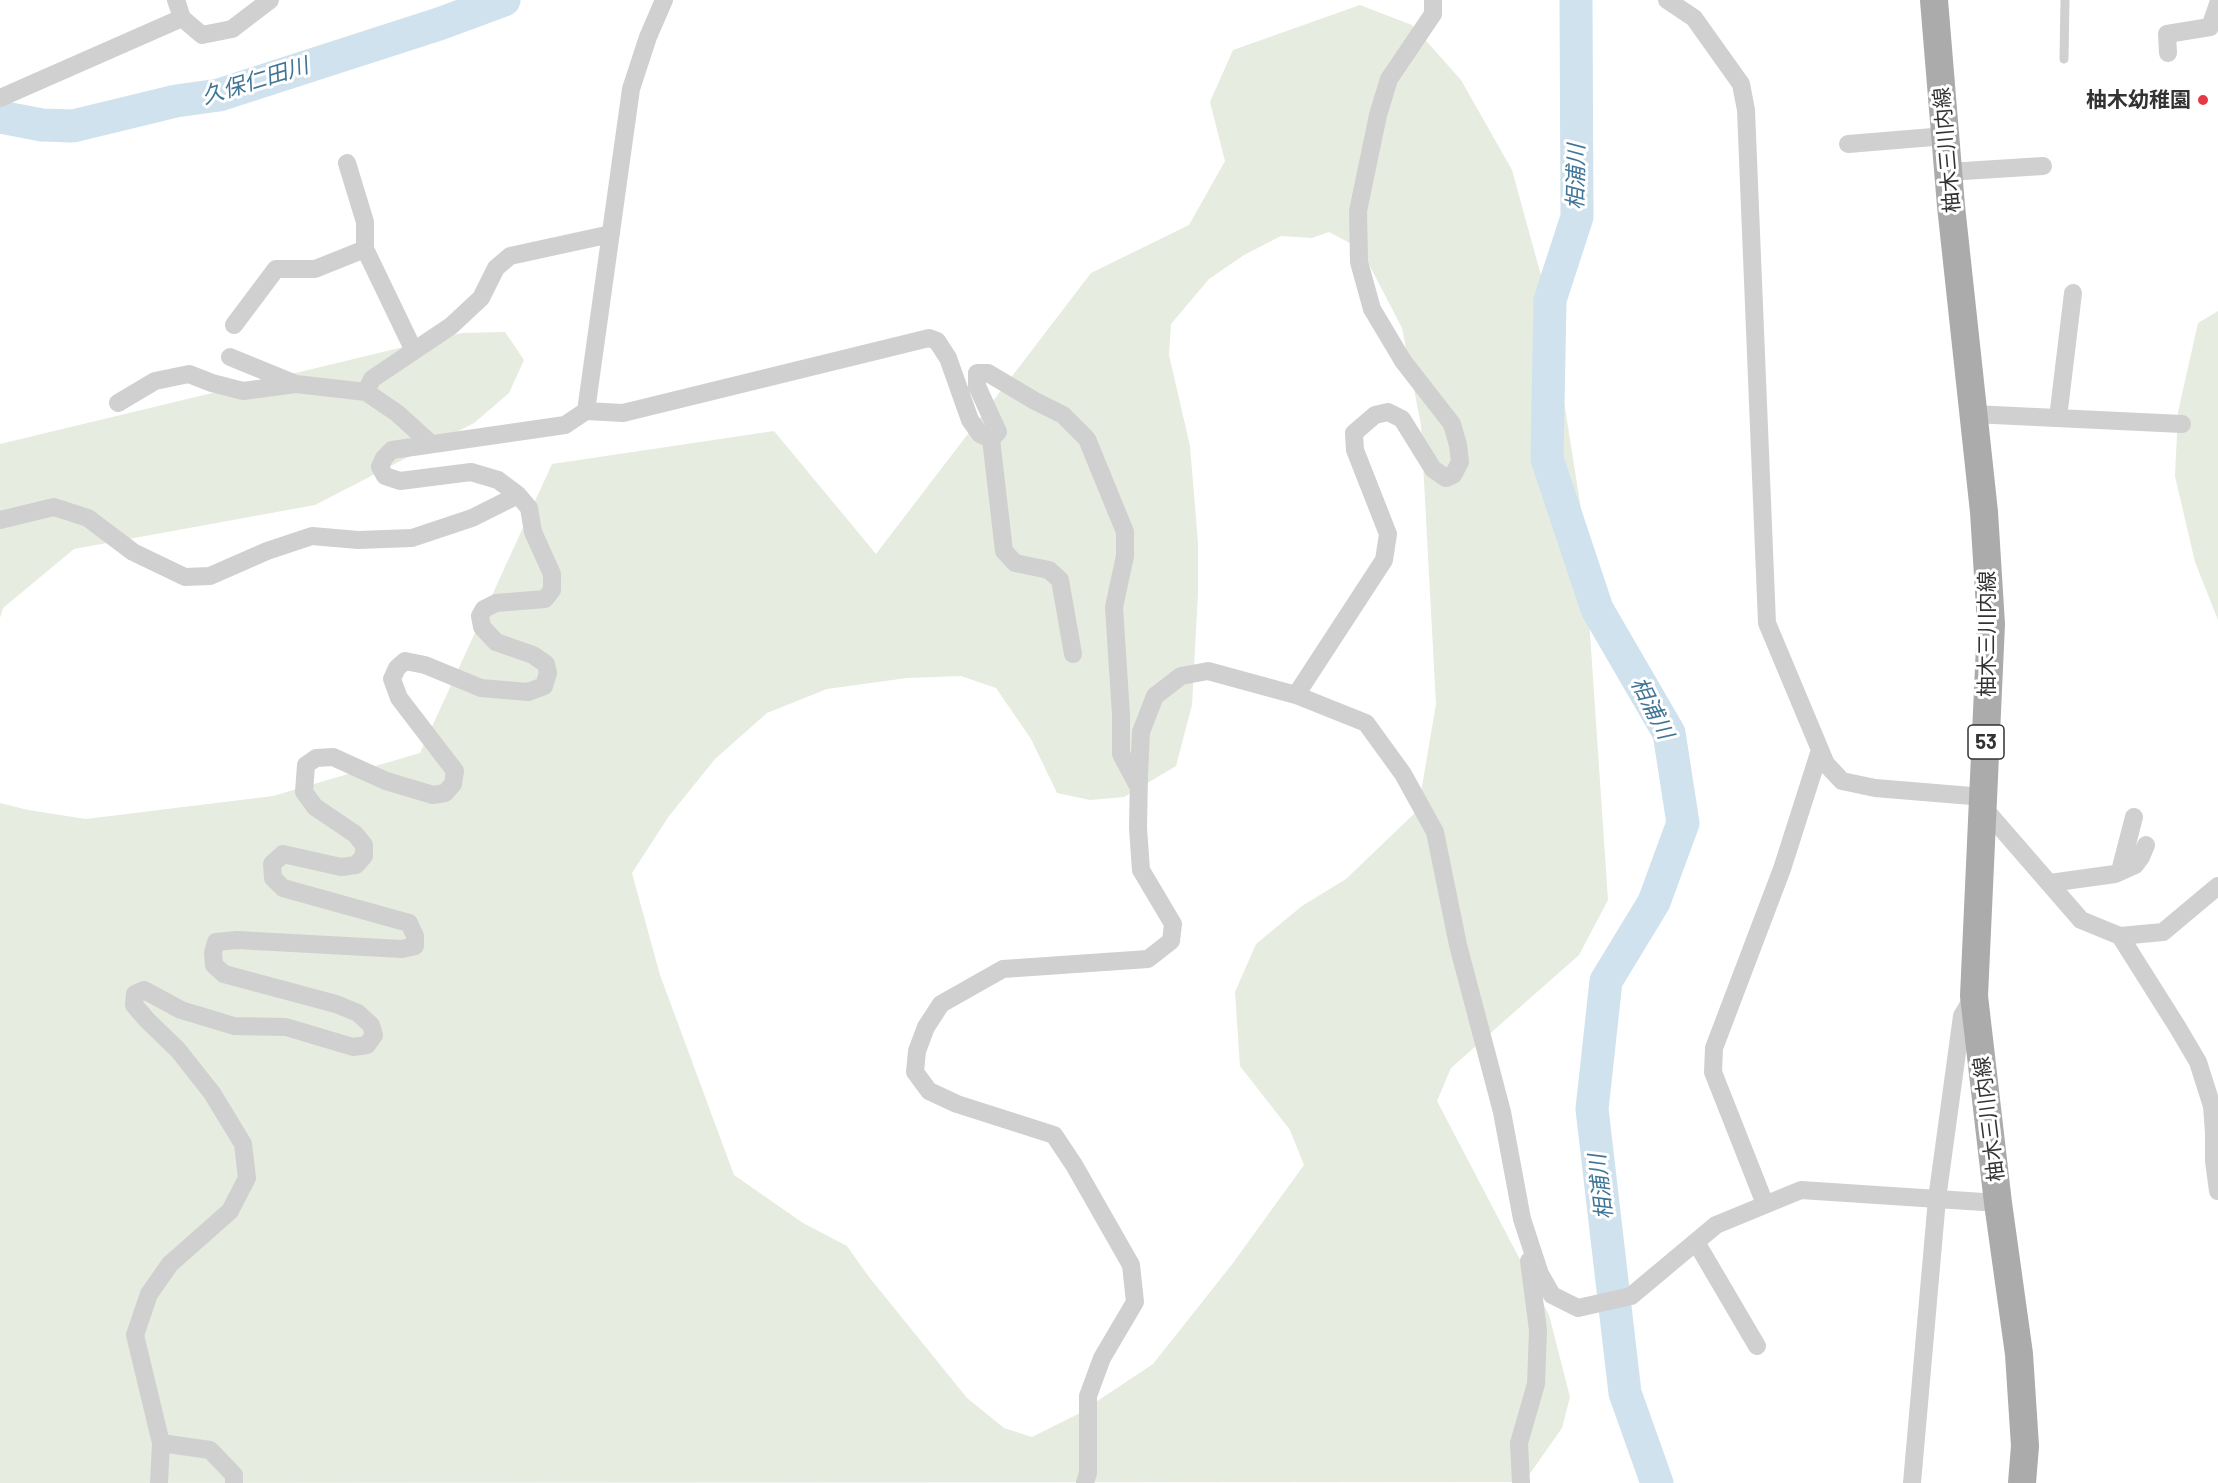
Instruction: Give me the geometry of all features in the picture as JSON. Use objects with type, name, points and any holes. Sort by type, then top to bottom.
[{"type":"main road","name":"柚木三川内線","points":[[1934,0],[1948,172],[1984,512],[1991,624],[1974,996],[1998,1203],[2019,1354],[2025,1446],[2022,1483]]},
{"type":"street","points":[[176,0],[182,18],[202,35],[232,29],[270,0]]},
{"type":"street","points":[[586,411],[631,89],[648,37],[664,0]]},
{"type":"street","points":[[1296,695],[1384,560],[1388,534],[1354,450],[1354,433],[1375,415],[1388,412],[1402,419],[1433,469],[1446,478],[1453,475],[1460,462],[1452,424],[1403,361],[1372,309],[1359,262],[1358,211],[1378,115],[1389,79],[1433,14],[1433,0]]},
{"type":"street","points":[[1667,0],[1694,18],[1741,84],[1746,110],[1767,623],[1826,764],[1842,781],[1875,788],[1983,801],[2081,920],[2120,936],[2163,932],[2218,886]]},
{"type":"street","points":[[2168,53],[2167,34],[2210,27],[2218,4]]},
{"type":"street","points":[[0,98],[182,18]]},
{"type":"street","points":[[1848,144],[1945,136]]},
{"type":"street","points":[[347,163],[365,222],[365,249],[414,351]]},
{"type":"street","points":[[1948,172],[2043,166]]},
{"type":"street","points":[[366,392],[372,379],[451,326],[481,298],[496,268],[510,256],[611,234]]},
{"type":"street","points":[[234,325],[276,269],[315,269],[365,249]]},
{"type":"street","points":[[2058,418],[2073,293]]},
{"type":"street","points":[[159,1483],[160,1443],[135,1335],[149,1294],[171,1264],[230,1211],[247,1178],[243,1144],[212,1094],[178,1050],[134,1005],[135,994],[144,990],[181,1010],[234,1026],[286,1027],[353,1047],[367,1045],[374,1035],[371,1025],[358,1013],[336,1004],[224,974],[214,965],[213,953],[216,942],[237,940],[402,949],[415,946],[415,936],[409,923],[283,888],[273,878],[272,864],[283,854],[341,867],[356,865],[364,856],[364,845],[355,834],[315,807],[304,792],[306,765],[316,758],[333,757],[386,782],[433,795],[445,793],[453,784],[455,771],[399,698],[392,679],[397,668],[405,661],[425,665],[481,688],[528,692],[544,686],[548,673],[546,664],[533,655],[496,642],[482,627],[480,616],[484,609],[496,603],[545,598],[552,590],[552,574],[533,532],[529,508],[518,495],[498,480],[471,472],[400,481],[385,476],[380,467],[384,458],[392,450],[565,425],[586,411],[623,412],[929,338],[937,341],[948,358],[970,420],[980,434],[991,439]]},
{"type":"street","points":[[230,357],[296,384]]},
{"type":"street","points":[[991,439],[998,432],[977,386],[977,373],[988,373],[1063,415],[1087,440],[1125,532],[1125,556],[1114,607],[1121,715],[1121,754],[1139,789]]},
{"type":"street","points":[[118,403],[155,381],[189,374],[243,392],[296,384],[366,392],[397,413],[431,444]]},
{"type":"street","points":[[1974,414],[2182,423]]},
{"type":"street","points":[[991,439],[1004,550],[1015,563],[1049,570],[1060,580],[1073,654]]},
{"type":"street","points":[[0,520],[54,507],[88,518],[133,552],[185,577],[210,576],[267,551],[312,536],[358,540],[412,538],[472,518],[518,495]]},
{"type":"street","points":[[1085,1483],[1088,1473],[1088,1396],[1102,1358],[1135,1302],[1131,1265],[1074,1165],[1054,1135],[957,1104],[929,1091],[915,1072],[917,1051],[926,1027],[941,1004],[1003,969],[1148,960],[1171,940],[1173,924],[1141,870],[1138,828],[1141,732],[1155,696],[1181,676],[1208,671],[1296,695],[1366,723],[1403,774],[1435,832],[1458,945],[1502,1112],[1517,1196],[1540,1274],[1552,1295],[1578,1308],[1631,1296],[1716,1225],[1801,1190],[1998,1203]]},
{"type":"street","points":[[1765,1204],[1713,1072],[1714,1048],[1782,869],[1820,750]]},
{"type":"street","points":[[2120,872],[2134,817]]},
{"type":"street","points":[[2050,883],[2120,872],[2134,865],[2141,857],[2146,845]]},
{"type":"street","points":[[2120,936],[2198,1062],[2212,1106],[2214,1161],[2218,1191]]},
{"type":"street","points":[[1912,1483],[1937,1199],[1962,1016],[1974,996]]},
{"type":"street","points":[[1696,1242],[1757,1346]]},
{"type":"street","points":[[1521,1483],[1519,1443],[1536,1384],[1538,1330],[1528,1264],[1530,1244]]},
{"type":"street","points":[[160,1443],[210,1450],[234,1475],[234,1483]]},
{"type":"lane","points":[[2064,59],[2065,0]]},
{"type":"shaded area","points":[[1360,5],[1412,25],[1461,80],[1512,170],[1548,301],[1582,515],[1608,900],[1579,955],[1451,1068],[1437,1101],[1549,1315],[1570,1397],[1562,1428],[1524,1482],[0,1483],[0,803],[86,819],[273,796],[420,753],[552,464],[774,431],[876,554],[1091,273],[1189,225],[1225,161],[1210,102],[1233,50]],"holes":[[[1329,232],[1361,249],[1402,328],[1421,425],[1436,704],[1418,810],[1346,879],[1302,906],[1256,944],[1235,992],[1240,1066],[1290,1130],[1304,1165],[1233,1263],[1153,1364],[1078,1414],[1032,1437],[1004,1428],[967,1398],[869,1277],[847,1246],[803,1223],[734,1175],[660,975],[632,873],[669,816],[715,759],[767,713],[827,689],[907,678],[961,676],[996,688],[1031,739],[1057,793],[1090,800],[1124,797],[1176,766],[1192,705],[1198,593],[1198,543],[1190,446],[1169,355],[1171,324],[1209,279],[1244,255],[1281,236],[1312,238]]]},
{"type":"shaded area","points":[[2218,311],[2218,620],[2195,562],[2175,476],[2178,412],[2198,323]]},
{"type":"shaded area","points":[[505,332],[524,360],[509,393],[474,423],[315,505],[74,549],[3,608],[0,618],[0,444],[462,333]]},
{"type":"waterway","name":"久保仁田川","points":[[0,117],[42,125],[73,126],[176,101],[219,95],[439,24],[504,0]]},
{"type":"waterway","name":"相浦川","points":[[1576,0],[1577,217],[1550,300],[1547,459],[1597,609],[1669,733],[1683,823],[1654,902],[1606,981],[1592,1109],[1625,1393],[1657,1483]]},
{"type":"place","name":"柚木幼稚園","points":[[2203,100]]}]
